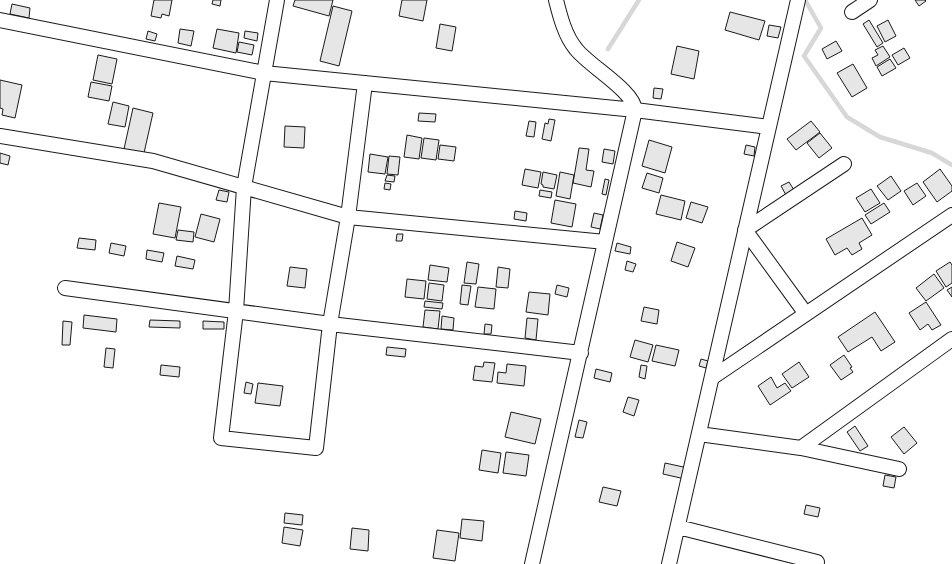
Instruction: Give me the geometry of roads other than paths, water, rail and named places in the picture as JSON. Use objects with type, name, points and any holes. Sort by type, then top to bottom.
[{"type":"street","points":[[278,0],[244,187],[236,311],[221,438],[316,448],[330,324],[348,217],[365,83]]},
{"type":"street","points":[[532,564],[635,110],[635,102],[628,94],[591,65],[575,48],[565,31],[556,0]]},
{"type":"street","points":[[670,564],[798,0]]},
{"type":"street","points":[[852,12],[870,0]]},
{"type":"street","points":[[0,20],[264,73],[635,110],[769,127]]},
{"type":"street","points":[[0,136],[153,161],[348,217],[605,242]]},
{"type":"street","points":[[745,230],[844,164]]},
{"type":"street","points":[[713,376],[952,215]]},
{"type":"street","points":[[745,230],[806,314]]},
{"type":"street","points":[[65,288],[330,324],[580,352]]},
{"type":"street","points":[[801,448],[952,339]]},
{"type":"street","points":[[699,434],[801,448],[899,469]]},
{"type":"street","points":[[678,527],[816,562]]},
{"type":"waterway","points":[[608,49],[639,0]]},
{"type":"waterway","points":[[805,0],[821,28],[804,56],[847,117],[880,137],[932,153],[952,165]]}]
